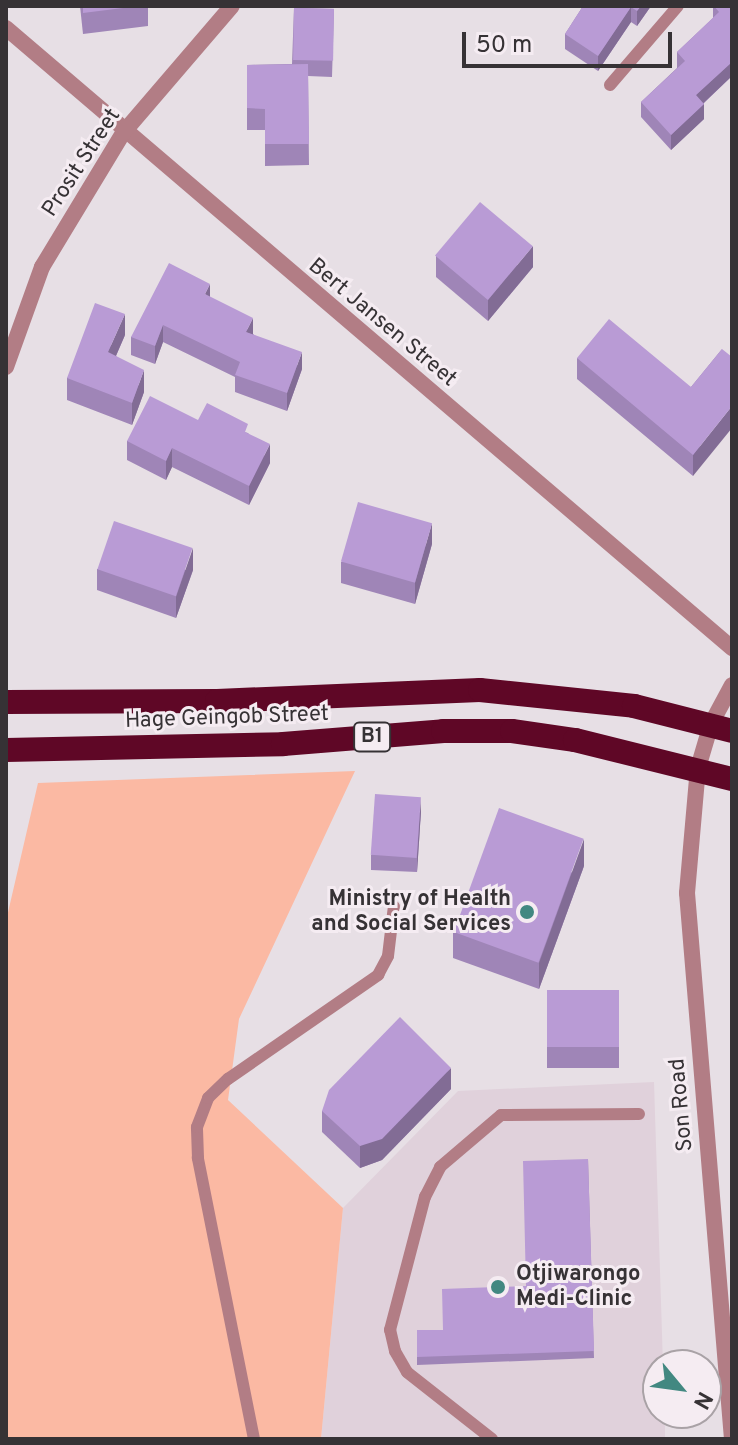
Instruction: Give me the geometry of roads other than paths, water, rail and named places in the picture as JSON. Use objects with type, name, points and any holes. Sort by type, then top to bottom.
[{"type":"highway","name":"Hage Geingob Street","points":[[6,702],[217,701],[480,690],[634,706],[722,727]]},
{"type":"highway","name":"Hage Geingob Street","points":[[6,750],[283,744],[443,731],[512,731],[698,768],[732,779]]},
{"type":"street","name":"Prosit Street","points":[[6,367],[42,267],[123,133],[232,6]]},
{"type":"street","name":"Bert Jansen Street","points":[[6,28],[123,133],[732,648]]},
{"type":"street","points":[[722,727],[732,685]]},
{"type":"street","name":"Son Road","points":[[722,727],[698,768],[687,893],[732,1439]]},
{"type":"lane","points":[[610,85],[678,6]]},
{"type":"lane","points":[[254,1439],[198,1158],[197,1127],[208,1098],[228,1079],[378,975],[388,956],[394,906]]},
{"type":"lane","points":[[492,1439],[407,1372],[395,1351],[390,1330],[425,1197],[440,1167],[501,1115],[639,1114]]},
{"type":"place","name":"Ministry of Health and Social Services","points":[[527,912]]},
{"type":"place","name":"Otjiwarongo Medi-Clinic","points":[[498,1287]]}]
